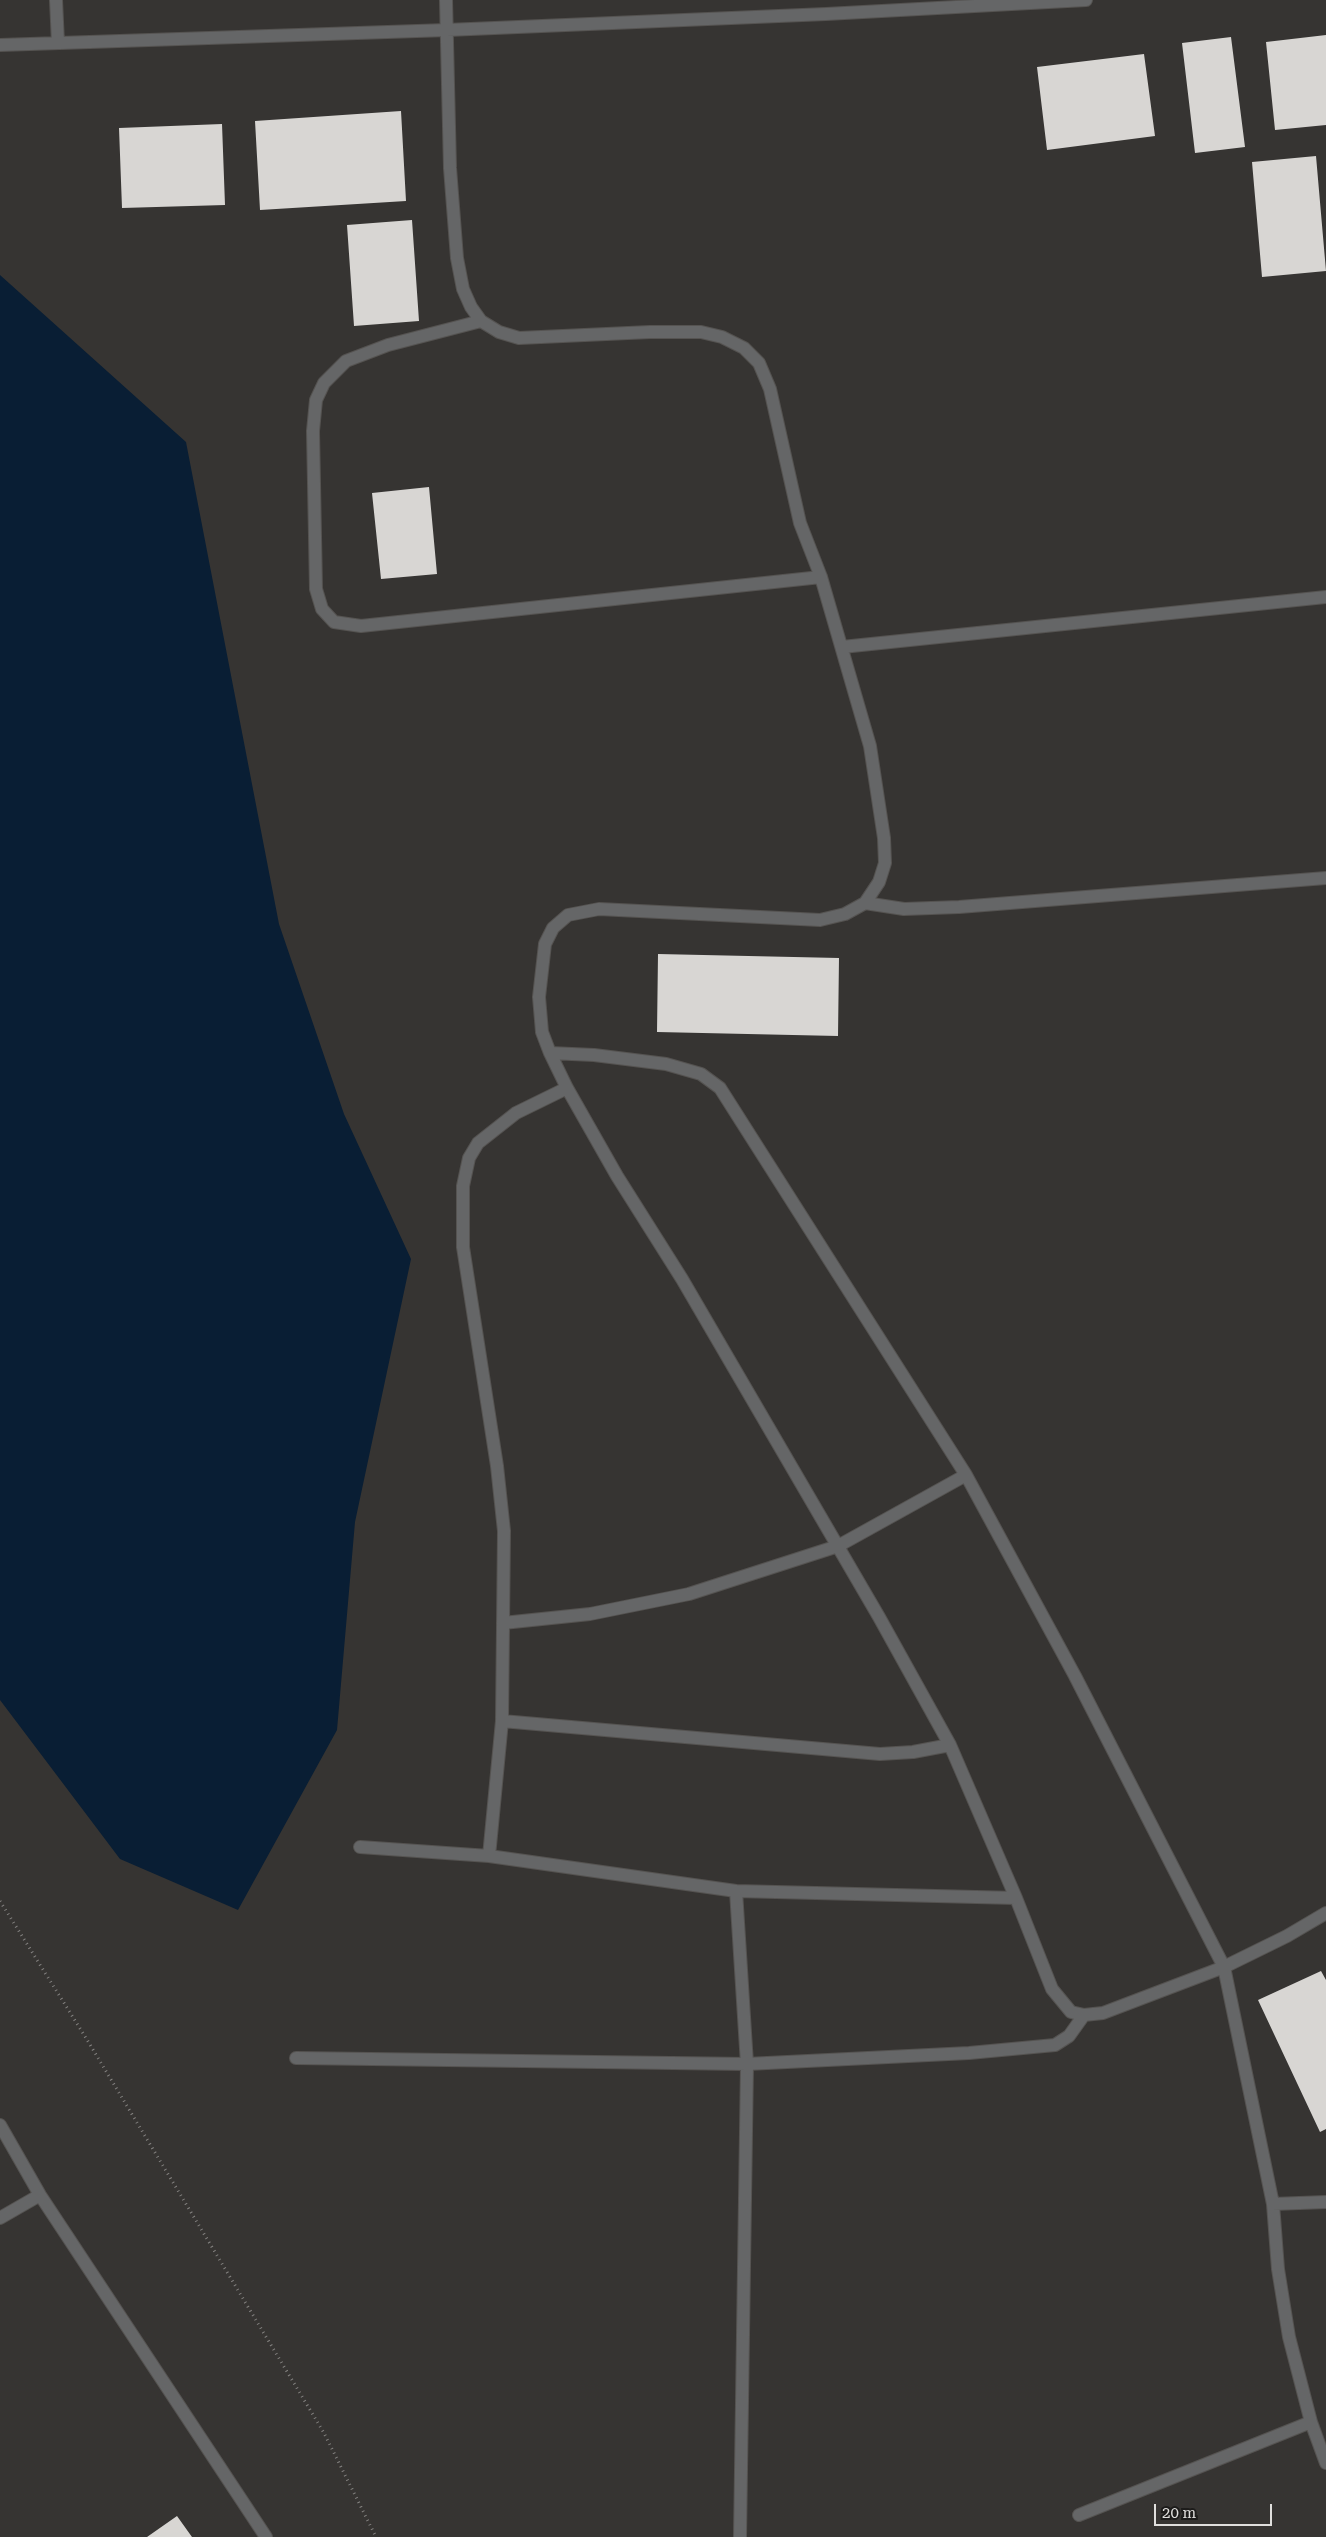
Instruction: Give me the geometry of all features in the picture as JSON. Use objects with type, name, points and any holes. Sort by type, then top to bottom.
[{"type":"street","points":[[56,0],[58,42]]},
{"type":"street","points":[[446,0],[450,168],[457,258],[464,289],[471,307],[481,320],[499,332],[519,338],[650,332],[701,332],[722,337],[744,348],[759,363],[770,389],[800,522],[821,578],[870,746],[884,838],[884,863],[879,882],[865,903],[845,914],[820,920],[599,909],[568,915],[553,928],[549,936],[540,974],[539,997],[542,1032],[550,1053],[567,1088],[617,1176],[682,1279],[838,1546],[950,1745],[1016,1898],[1052,1989],[1071,2012],[1084,2015],[1103,2013],[1224,1967],[1287,1936],[1326,1913]]},
{"type":"street","points":[[0,45],[448,30],[1086,0]]},
{"type":"street","points":[[481,320],[388,345],[346,361],[324,383],[316,400],[313,431],[316,589],[322,609],[334,622],[361,626],[821,578]]},
{"type":"street","points":[[842,647],[1326,597]]},
{"type":"street","points":[[865,903],[904,909],[1326,878]]},
{"type":"street","points":[[550,1053],[594,1055],[666,1064],[701,1074],[720,1088],[966,1475],[1075,1676],[1224,1967],[1273,2204],[1278,2269],[1289,2337],[1311,2422],[1326,2463]]},
{"type":"street","points":[[489,1856],[502,1721],[504,1531],[494,1446],[463,1248],[463,1186],[469,1158],[478,1143],[516,1113],[567,1088]]},
{"type":"street","points":[[503,1623],[590,1614],[689,1594],[838,1546],[966,1475]]},
{"type":"street","points":[[502,1721],[880,1754],[913,1752],[950,1745]]},
{"type":"street","points":[[360,1847],[489,1856],[736,1890],[1016,1898]]},
{"type":"street","points":[[736,1890],[747,2064],[740,2537]]},
{"type":"street","points":[[296,2058],[747,2064],[1038,2048],[1055,2045],[1069,2036],[1084,2015]]},
{"type":"street","points":[[0,2126],[40,2195],[266,2537]]},
{"type":"street","points":[[0,2218],[40,2195]]},
{"type":"street","points":[[1273,2204],[1326,2202]]},
{"type":"street","points":[[1079,2515],[1311,2422]]},
{"type":"path","points":[[0,1901],[91,2046],[324,2433],[376,2537]]},
{"type":"water","points":[[0,275],[186,442],[279,924],[344,1114],[411,1259],[355,1522],[337,1730],[238,1910],[120,1859],[0,1700]]},
{"type":"building","points":[[1326,35],[1326,125],[1275,130],[1266,42]]},
{"type":"building","points":[[1231,37],[1245,147],[1195,153],[1182,43]]},
{"type":"building","points":[[1144,54],[1155,136],[1047,150],[1037,67]]},
{"type":"building","points":[[401,111],[406,201],[260,210],[255,121]]},
{"type":"building","points":[[222,124],[225,205],[122,208],[119,128]]},
{"type":"building","points":[[1316,156],[1326,271],[1262,277],[1252,162]]},
{"type":"building","points":[[412,220],[419,321],[354,326],[347,225]]},
{"type":"building","points":[[429,487],[437,574],[381,579],[372,493]]},
{"type":"building","points":[[658,954],[839,958],[838,1036],[657,1032]]},
{"type":"building","points":[[1321,1971],[1326,1980],[1326,2129],[1320,2132],[1258,2000]]},
{"type":"building","points":[[177,2516],[192,2537],[147,2537]]}]
